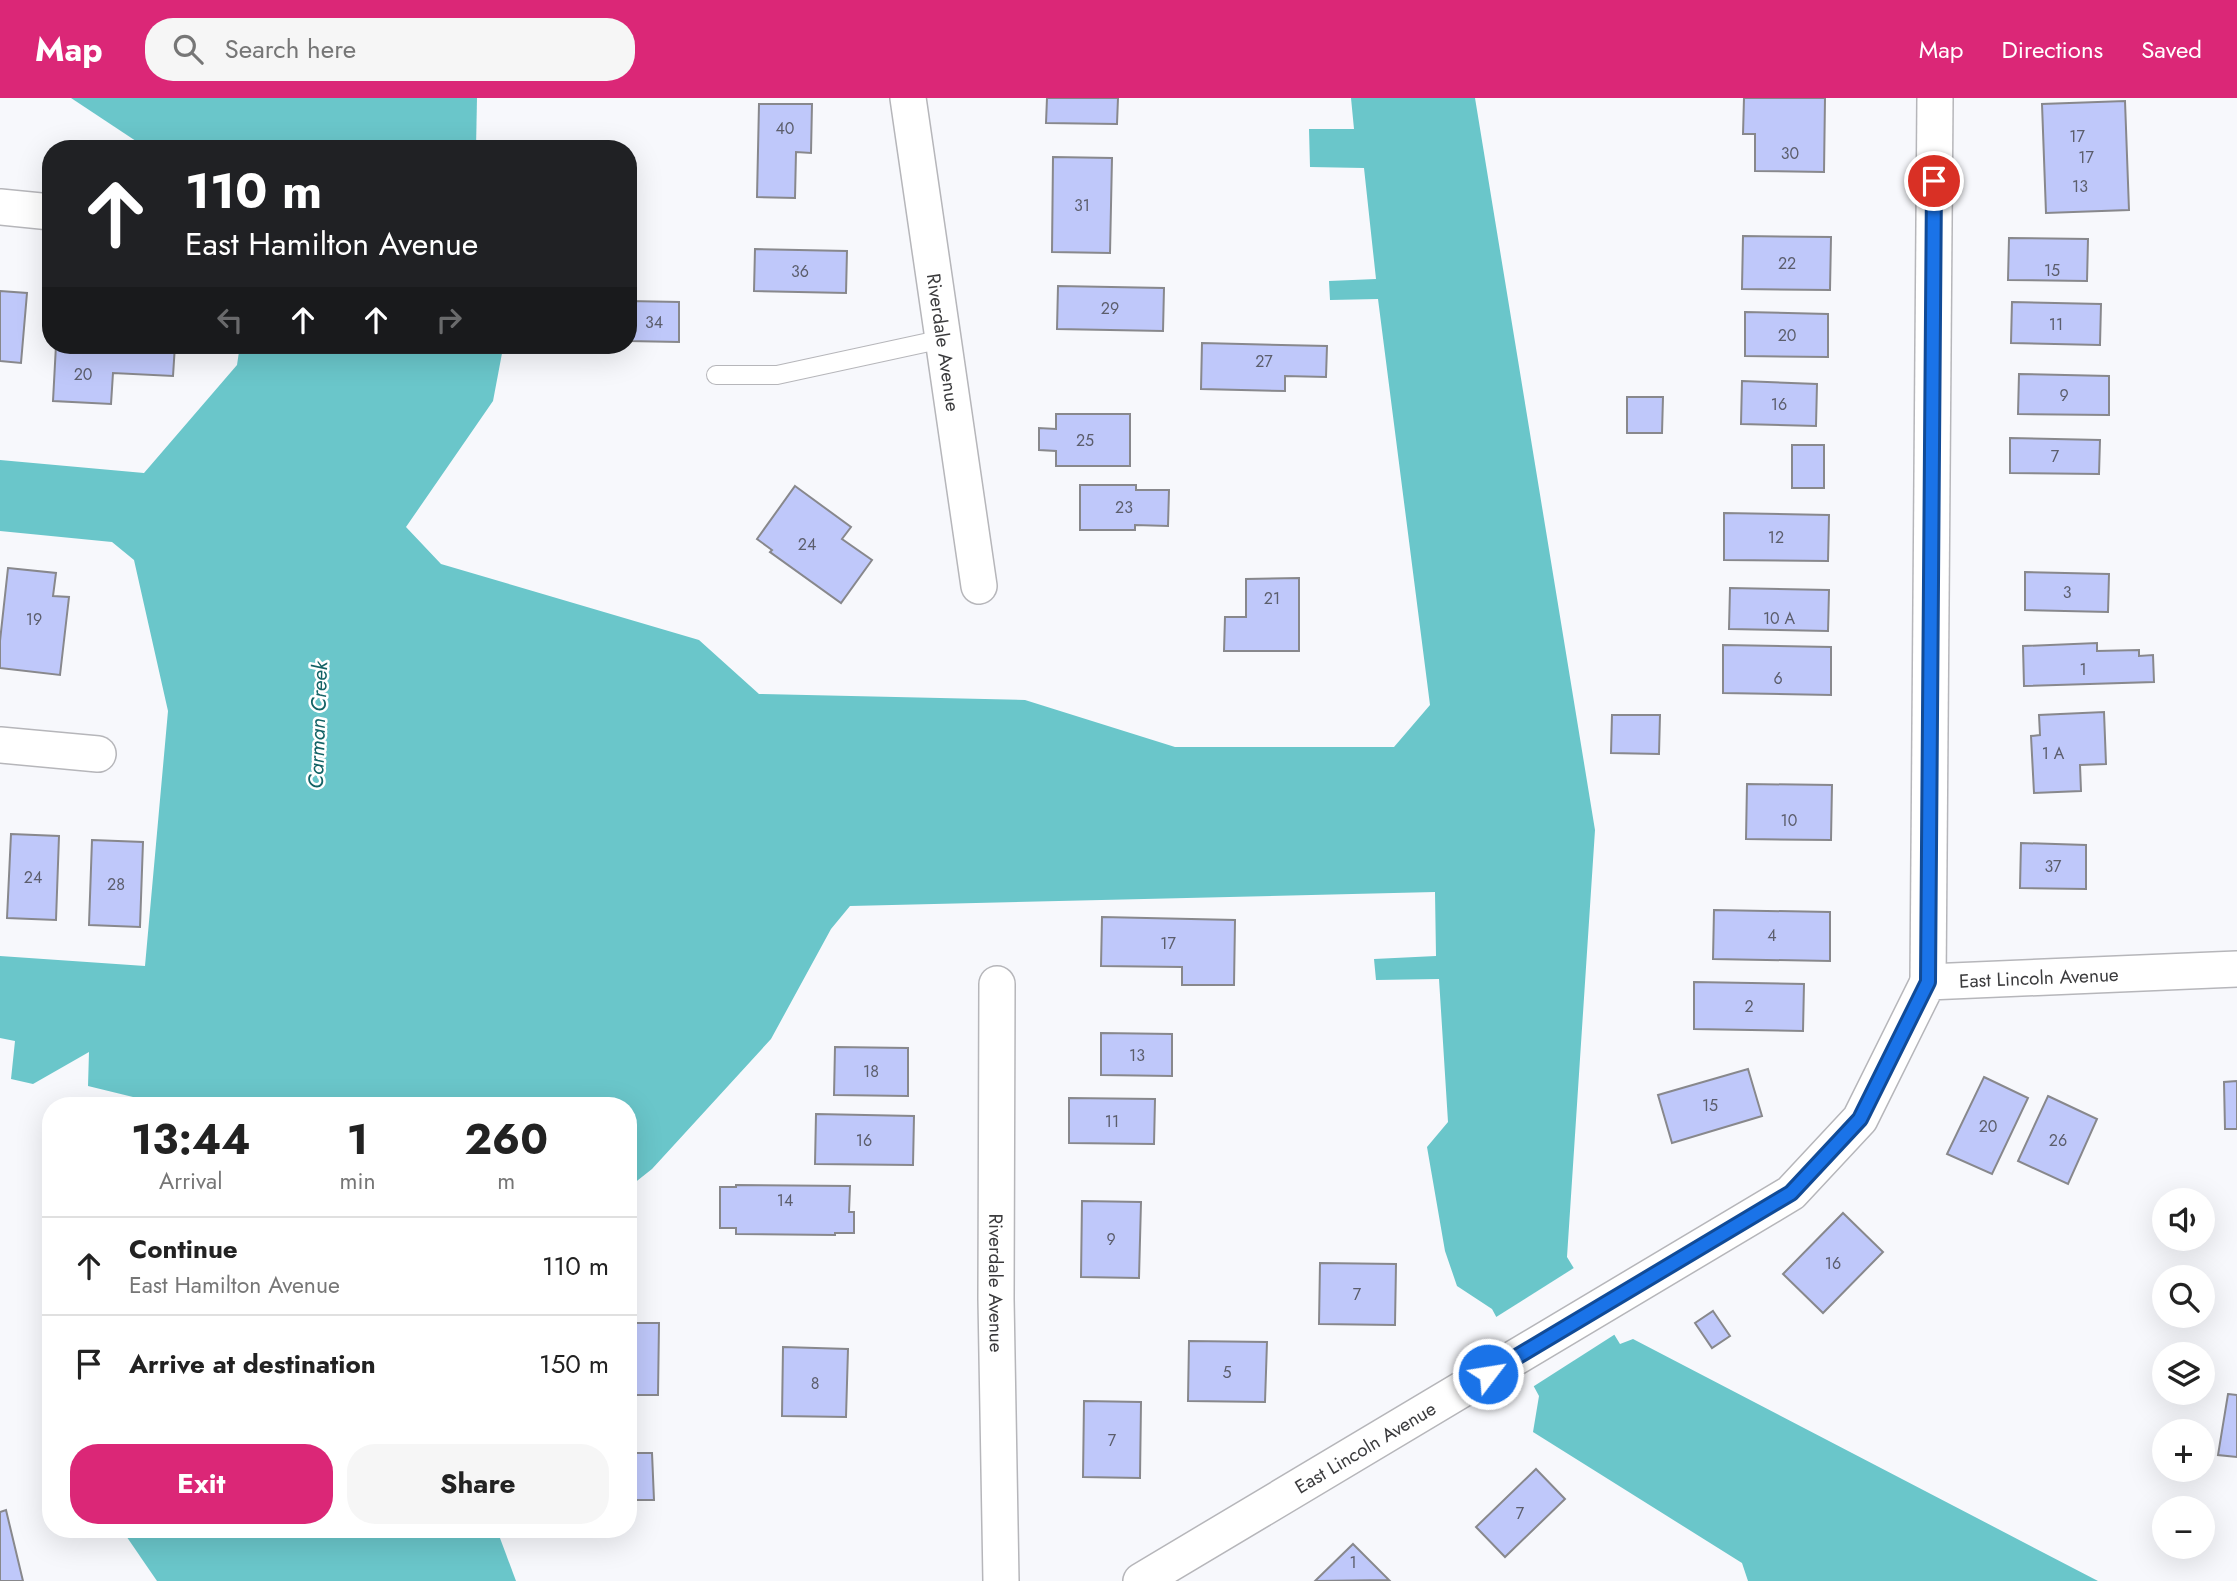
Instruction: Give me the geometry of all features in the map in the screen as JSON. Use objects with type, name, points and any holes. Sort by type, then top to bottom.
[{"type":"street","name":"Riverdale Avenue","points":[[908,98],[979,586]]},
{"type":"street","points":[[1928,982],[1935,98]]},
{"type":"street","points":[[0,206],[42,211]]},
{"type":"street","points":[[0,745],[98,754]]},
{"type":"street","name":"East Lincoln Avenue","points":[[1141,1581],[1791,1193],[1860,1119],[1928,982],[2237,968]]},
{"type":"street","name":"Riverdale Avenue","points":[[997,984],[996,1299],[1001,1581]]},
{"type":"lane","points":[[716,375],[777,374],[943,339]]},
{"type":"water","points":[[71,98],[477,98],[476,140],[134,140]]},
{"type":"water","name":"Carman Creek","points":[[1351,98],[1475,98],[1595,830],[1567,1257],[1620,1344],[1633,1339],[2098,1581],[1748,1581],[1742,1563],[1533,1432],[1539,1396],[1492,1309],[1457,1286],[1445,1251],[1427,1147],[1448,1122],[1439,979],[1376,980],[1374,959],[1436,956],[1435,892],[850,906],[831,929],[771,1039],[652,1169],[637,1181],[637,1097],[133,1097],[88,1086],[89,1052],[33,1084],[11,1079],[15,1041],[0,1038],[0,956],[145,966],[168,711],[134,560],[112,542],[0,531],[0,460],[144,473],[237,365],[239,354],[502,354],[493,401],[406,527],[441,564],[699,640],[759,694],[1025,700],[1175,747],[1394,747],[1430,705],[1378,299],[1330,300],[1329,281],[1376,279],[1364,168],[1310,167],[1309,129],[1354,129]]},
{"type":"water","points":[[127,1538],[500,1538],[516,1581],[157,1581]]},
{"type":"pier","points":[[1577,1266],[1617,1333],[1531,1388],[1493,1319]]},
{"type":"building","points":[[1047,98],[1118,98],[1117,124],[1046,123]]},
{"type":"building","points":[[1744,98],[1825,98],[1824,172],[1755,171],[1755,134],[1743,134]]},
{"type":"building","points":[[2125,101],[2129,210],[2046,213],[2042,104]]},
{"type":"building","points":[[759,104],[812,104],[811,153],[796,152],[795,198],[757,197]]},
{"type":"building","points":[[1053,157],[1112,158],[1110,253],[1052,252]]},
{"type":"building","points":[[1743,236],[1831,237],[1830,290],[1742,289]]},
{"type":"building","points":[[2009,238],[2088,239],[2087,281],[2008,280]]},
{"type":"building","points":[[755,249],[847,251],[846,293],[754,291]]},
{"type":"building","points":[[1058,286],[1164,288],[1163,331],[1057,329]]},
{"type":"building","points":[[0,291],[27,293],[21,363],[0,361]]},
{"type":"building","points":[[637,301],[679,302],[679,342],[637,341]]},
{"type":"building","points":[[2012,302],[2101,304],[2100,345],[2011,343]]},
{"type":"building","points":[[1745,312],[1828,314],[1828,357],[1745,356]]},
{"type":"building","points":[[1202,343],[1327,346],[1326,377],[1285,376],[1285,391],[1201,389]]},
{"type":"building","points":[[56,354],[174,354],[173,376],[113,373],[111,404],[53,401]]},
{"type":"building","points":[[2019,374],[2109,376],[2109,415],[2018,414]]},
{"type":"building","points":[[1742,381],[1817,384],[1816,426],[1741,424]]},
{"type":"building","points":[[1627,397],[1663,397],[1662,433],[1627,433]]},
{"type":"building","points":[[1056,414],[1130,414],[1130,466],[1056,466],[1056,451],[1039,450],[1039,428],[1056,429]]},
{"type":"building","points":[[2010,438],[2100,440],[2099,474],[2010,473]]},
{"type":"building","points":[[1792,445],[1824,445],[1824,488],[1792,488]]},
{"type":"building","points":[[1080,485],[1136,485],[1136,490],[1169,490],[1168,526],[1135,525],[1135,530],[1080,530]]},
{"type":"building","points":[[795,486],[851,527],[842,539],[872,560],[841,603],[770,552],[772,550],[757,539]]},
{"type":"building","points":[[1724,513],[1829,515],[1828,561],[1724,560]]},
{"type":"building","points":[[8,568],[56,573],[53,596],[69,597],[60,675],[0,668],[0,641]]},
{"type":"building","points":[[2025,572],[2109,574],[2108,612],[2025,610]]},
{"type":"building","points":[[1299,578],[1299,651],[1224,651],[1225,617],[1246,617],[1246,579]]},
{"type":"building","points":[[1730,588],[1829,590],[1828,631],[1729,629]]},
{"type":"building","points":[[2097,643],[2097,651],[2139,650],[2139,656],[2153,655],[2154,682],[2024,686],[2023,646]]},
{"type":"building","points":[[1723,645],[1831,647],[1831,695],[1723,693]]},
{"type":"building","points":[[2104,712],[2106,764],[2080,765],[2081,791],[2034,793],[2031,736],[2040,735],[2039,715]]},
{"type":"building","points":[[1612,715],[1660,715],[1659,754],[1611,753]]},
{"type":"building","points":[[1747,784],[1832,785],[1831,840],[1746,839]]},
{"type":"building","points":[[11,834],[59,836],[56,920],[7,918]]},
{"type":"building","points":[[92,840],[143,842],[140,927],[89,925]]},
{"type":"building","points":[[2021,843],[2086,845],[2086,889],[2020,888]]},
{"type":"building","points":[[1714,910],[1830,912],[1830,961],[1713,959]]},
{"type":"building","points":[[1102,917],[1235,920],[1234,985],[1182,985],[1182,967],[1101,966]]},
{"type":"building","points":[[1694,982],[1804,984],[1803,1031],[1694,1029]]},
{"type":"building","points":[[1101,1033],[1172,1034],[1172,1076],[1101,1075]]},
{"type":"building","points":[[835,1047],[908,1048],[908,1096],[834,1095]]},
{"type":"building","points":[[1748,1069],[1762,1116],[1672,1143],[1658,1095]]},
{"type":"building","points":[[1984,1077],[2028,1098],[1992,1174],[1947,1154]]},
{"type":"building","points":[[2237,1081],[2237,1129],[2225,1129],[2224,1082]]},
{"type":"building","points":[[2048,1096],[2097,1119],[2068,1184],[2018,1161]]},
{"type":"building","points":[[1069,1098],[1155,1099],[1154,1144],[1069,1143]]},
{"type":"building","points":[[816,1114],[914,1116],[913,1165],[815,1164]]},
{"type":"building","points":[[850,1186],[849,1212],[854,1212],[854,1233],[736,1234],[736,1228],[720,1228],[720,1187]]},
{"type":"building","points":[[1082,1201],[1141,1202],[1139,1278],[1081,1277]]},
{"type":"building","points":[[1843,1213],[1883,1252],[1823,1313],[1783,1274]]},
{"type":"building","points":[[1320,1263],[1396,1264],[1395,1325],[1319,1324]]},
{"type":"building","points":[[1713,1311],[1730,1336],[1712,1348],[1695,1323]]},
{"type":"building","points":[[637,1323],[659,1323],[658,1395],[637,1395]]},
{"type":"building","points":[[1189,1341],[1267,1342],[1265,1402],[1188,1401]]},
{"type":"building","points":[[783,1347],[848,1349],[846,1417],[782,1416]]},
{"type":"building","points":[[2228,1394],[2237,1395],[2237,1457],[2218,1455]]},
{"type":"building","points":[[1084,1401],[1141,1402],[1140,1478],[1083,1477]]},
{"type":"building","points":[[637,1453],[652,1453],[654,1500],[637,1500]]},
{"type":"building","points":[[1536,1469],[1565,1499],[1505,1557],[1476,1527]]},
{"type":"building","points":[[6,1510],[23,1581],[0,1581],[0,1512]]},
{"type":"building","points":[[1353,1544],[1389,1580],[1315,1581]]},
{"type":"route","points":[[1488,1374],[1791,1193],[1860,1119],[1928,982],[1934,181]]}]
